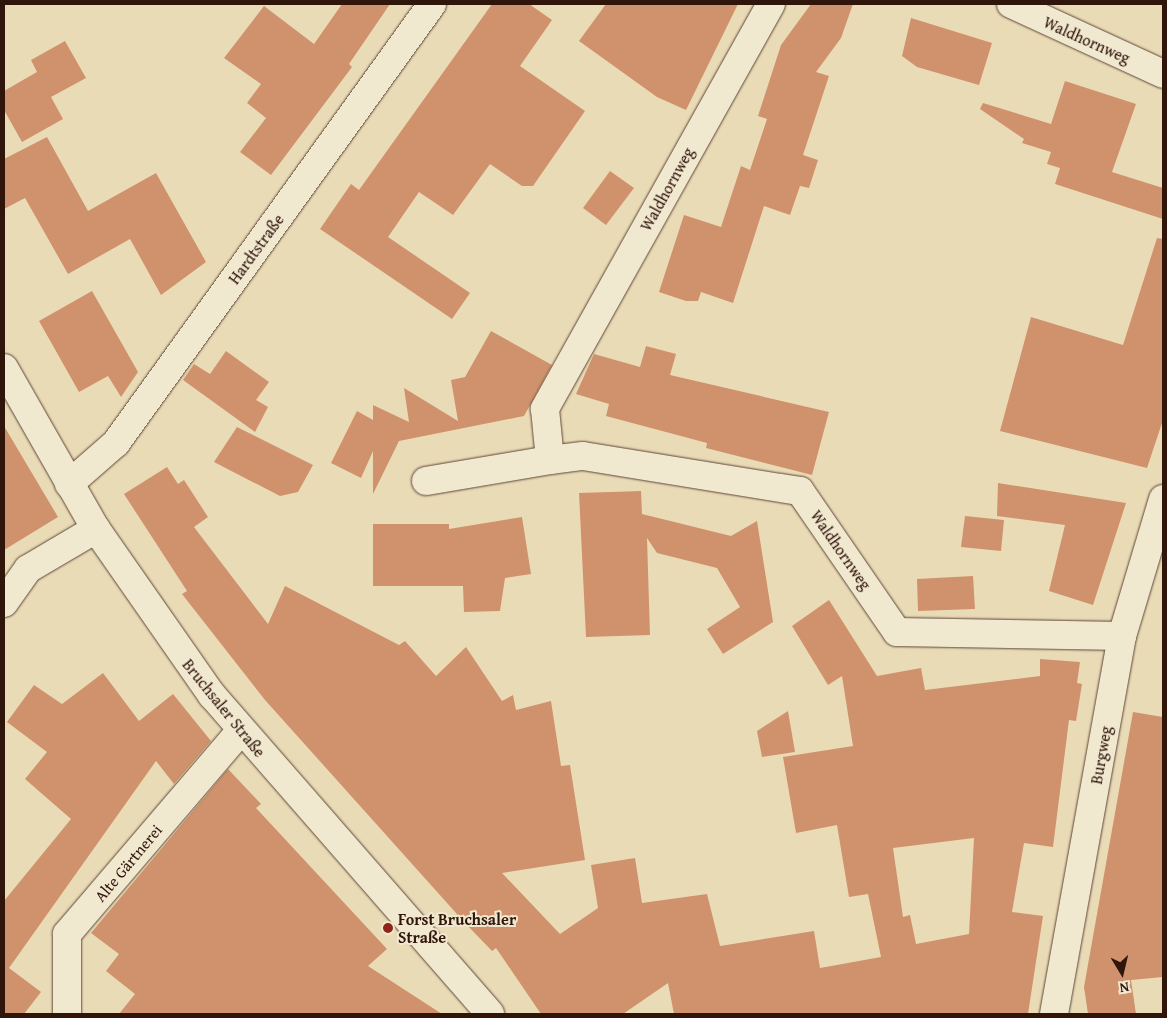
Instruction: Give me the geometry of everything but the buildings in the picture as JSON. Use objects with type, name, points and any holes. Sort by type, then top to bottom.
[{"type":"street","name":"Hardtstraße","points":[[69,484],[116,443],[432,4]]},
{"type":"street","name":"Waldhornweg","points":[[550,460],[544,408],[771,4]]},
{"type":"street","name":"Waldhornweg","points":[[1011,4],[1163,74]]},
{"type":"street","name":"Bruchsaler Straße","points":[[4,368],[96,529],[173,642],[241,730],[486,1012]]},
{"type":"street","name":"Waldhornweg","points":[[426,481],[584,456],[800,491],[897,632],[1122,636]]},
{"type":"street","name":"Burgweg","points":[[1054,1014],[1122,636],[1163,499]]},
{"type":"street","points":[[4,603],[28,569],[96,529]]},
{"type":"street","name":"Alte Gärtnerei","points":[[67,1014],[67,934],[241,730]]},
{"type":"place","name":"Forst Bruchsaler Straße","points":[[388,928]]}]
